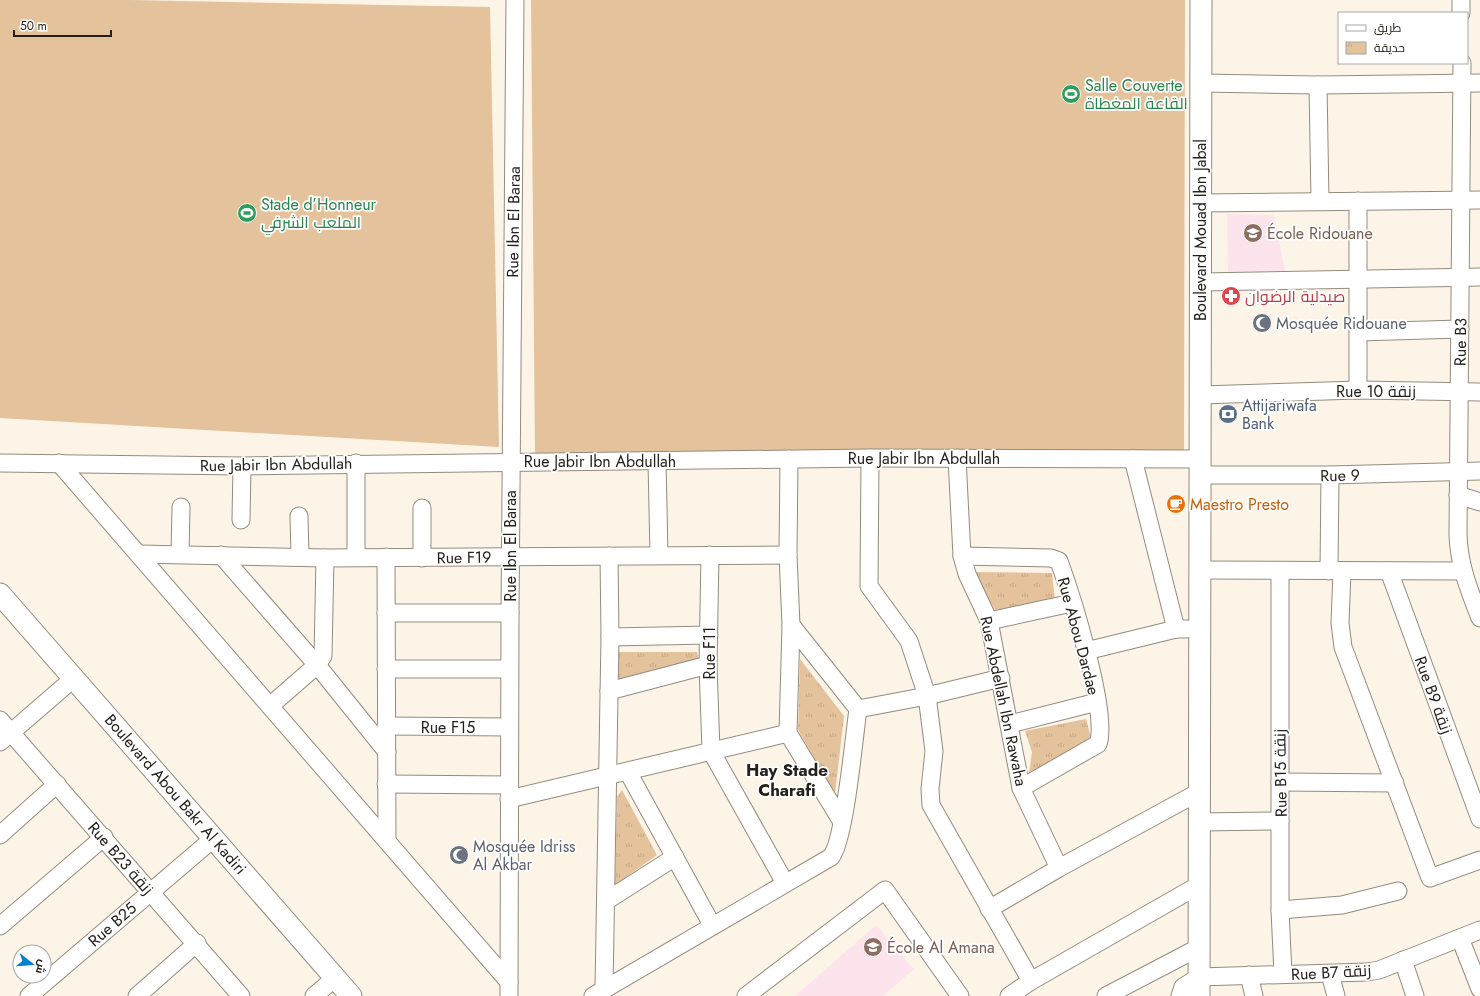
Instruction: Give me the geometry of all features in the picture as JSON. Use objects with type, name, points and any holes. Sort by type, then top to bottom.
[{"type":"main road","name":"Boulevard Mouad Ibn Jabal","points":[[1199,986],[1201,0]]},
{"type":"main road","name":"Boulevard Abou Bakr Al Kadiri","points":[[0,594],[350,996]]},
{"type":"street","name":"Rue Ibn El Baraa","points":[[509,989],[509,669],[515,0]]},
{"type":"street","points":[[1461,0],[1461,12]]},
{"type":"street","name":"Rue B3","points":[[1462,64],[1458,553],[1462,571],[1480,618]]},
{"type":"street","points":[[1201,83],[1318,85],[1480,83]]},
{"type":"street","points":[[1318,85],[1320,201]]},
{"type":"street","points":[[1201,203],[1480,200]]},
{"type":"street","points":[[1358,201],[1358,390]]},
{"type":"street","points":[[1201,282],[1461,276],[1480,277]]},
{"type":"street","points":[[1359,332],[1460,329]]},
{"type":"street","name":"Rue 10 زنقة","points":[[1200,395],[1358,390],[1480,392]]},
{"type":"street","points":[[870,458],[869,586],[909,641],[927,696],[934,751],[930,805],[1031,981]]},
{"type":"street","name":"Rue Jabir Ibn Abdullah","points":[[0,463],[242,466],[511,461],[957,458],[1133,459],[1200,467]]},
{"type":"street","name":"Rue Abdellah Ibn Rawaha","points":[[957,458],[962,556],[967,574],[989,621],[1010,724],[1016,768],[1022,788],[1059,868]]},
{"type":"street","points":[[789,459],[788,555],[791,625],[788,733],[842,822]]},
{"type":"street","points":[[1133,459],[1176,629]]},
{"type":"street","points":[[657,461],[659,555]]},
{"type":"street","points":[[356,463],[356,557]]},
{"type":"street","points":[[59,464],[139,554],[386,841],[509,989]]},
{"type":"street","points":[[241,520],[242,466]]},
{"type":"street","name":"Rue 9","points":[[1200,467],[1330,475],[1480,472]]},
{"type":"street","points":[[1330,475],[1336,572],[1343,647],[1430,878],[1480,860]]},
{"type":"street","points":[[1458,495],[1480,502]]},
{"type":"street","points":[[180,554],[181,506]]},
{"type":"street","points":[[422,508],[422,558]]},
{"type":"street","points":[[299,516],[300,556]]},
{"type":"street","name":"Rue F19","points":[[139,554],[300,556],[325,558],[788,555]]},
{"type":"street","points":[[221,555],[317,665],[387,752]]},
{"type":"street","name":"Rue F11","points":[[710,555],[708,665],[711,751]]},
{"type":"street","points":[[599,993],[606,901],[610,637],[609,556]]},
{"type":"street","name":"Rue Abou Dardae","points":[[962,556],[1051,558],[1059,561],[1086,652],[1097,702],[1099,740],[1096,747],[1022,788]]},
{"type":"street","points":[[270,706],[320,661],[324,648],[325,558]]},
{"type":"street","points":[[386,558],[386,841]]},
{"type":"street","points":[[1200,570],[1336,572],[1462,571]]},
{"type":"street","name":"Rue B15 زنقة","points":[[1280,571],[1280,910],[1283,974]]},
{"type":"street","name":"Rue B9 زنقة","points":[[1389,571],[1480,819]]},
{"type":"street","points":[[989,621],[1072,603]]},
{"type":"street","points":[[386,613],[510,613]]},
{"type":"street","points":[[599,993],[712,925],[831,857],[838,845],[858,709],[791,625]]},
{"type":"street","points":[[1086,652],[1176,629],[1200,629]]},
{"type":"street","points":[[610,637],[709,635]]},
{"type":"street","points":[[609,691],[708,665]]},
{"type":"street","points":[[386,669],[509,669]]},
{"type":"street","points":[[3,732],[74,678]]},
{"type":"street","points":[[858,709],[927,696],[1001,678]]},
{"type":"street","points":[[1010,724],[1097,702]]},
{"type":"street","name":"Rue F15","points":[[386,726],[509,727]]},
{"type":"street","name":"Rue B23 زنقة","points":[[3,732],[57,784],[241,996]]},
{"type":"street","points":[[386,784],[509,792],[628,772],[788,733]]},
{"type":"street","points":[[711,751],[785,883]]},
{"type":"street","points":[[628,772],[712,925]]},
{"type":"street","points":[[1280,782],[1395,783]]},
{"type":"street","points":[[0,835],[57,784]]},
{"type":"street","points":[[989,910],[1059,868],[1199,792]]},
{"type":"street","points":[[1199,822],[1280,821]]},
{"type":"street","points":[[0,926],[104,837]]},
{"type":"street","name":"Rue B25","points":[[29,996],[214,838]]},
{"type":"street","points":[[606,901],[674,857]]},
{"type":"street","points":[[1009,996],[1031,981],[1199,885]]},
{"type":"street","points":[[746,996],[885,890],[960,996]]},
{"type":"street","points":[[1280,910],[1342,905],[1398,891]]},
{"type":"street","name":"Rue B7 زنقة","points":[[1199,986],[1249,974],[1330,974],[1379,970],[1480,930]]},
{"type":"street","points":[[1460,938],[1480,989]]},
{"type":"street","points":[[137,996],[196,944]]},
{"type":"street","points":[[1115,994],[1198,948]]},
{"type":"street","points":[[1403,960],[1415,996]]},
{"type":"street","points":[[1249,974],[1254,996]]},
{"type":"street","points":[[1330,974],[1336,996]]},
{"type":"street","points":[[314,996],[335,978]]},
{"type":"street","points":[[1180,996],[1183,987],[1199,986]]},
{"type":"shaded area","name":"École Ridouane","points":[[1227,214],[1274,215],[1286,275],[1228,277]]},
{"type":"shaded area","name":"École Al Amana","points":[[876,925],[914,969],[883,996],[795,996]]},
{"type":"green space","name":"Stade d’Honneur الملعب الشرفي","points":[[0,0],[129,0],[490,7],[499,447],[0,418]]},
{"type":"green space","points":[[531,0],[1185,0],[1184,454],[535,455]]},
{"type":"green space","points":[[972,572],[1052,573],[1055,601],[995,610]]},
{"type":"green space","points":[[619,652],[697,652],[700,663],[619,683]]},
{"type":"green space","points":[[800,659],[844,716],[835,794],[798,730]]},
{"type":"green space","points":[[1086,719],[1092,742],[1029,773],[1032,752],[1025,731]]},
{"type":"green space","points":[[622,790],[657,855],[615,885],[617,797]]},
{"type":"place","name":"Salle Couverte القاعة المغطاة","points":[[1071,94]]},
{"type":"place","name":"Stade d’Honneur الملعب الشرفي","points":[[247,213]]},
{"type":"place","name":"École Ridouane","points":[[1253,233]]},
{"type":"place","name":"صيدلية الرضوان","points":[[1231,296]]},
{"type":"place","name":"Mosquée Ridouane","points":[[1262,323]]},
{"type":"place","name":"Attijariwafa Bank","points":[[1228,414]]},
{"type":"place","name":"Maestro Presto","points":[[1176,504]]},
{"type":"place","name":"Mosquée Idriss Al Akbar","points":[[459,855]]},
{"type":"place","name":"École Al Amana","points":[[873,947]]},
{"type":"district","name":"Hay Stade Charafi","points":[[787,780]]}]
